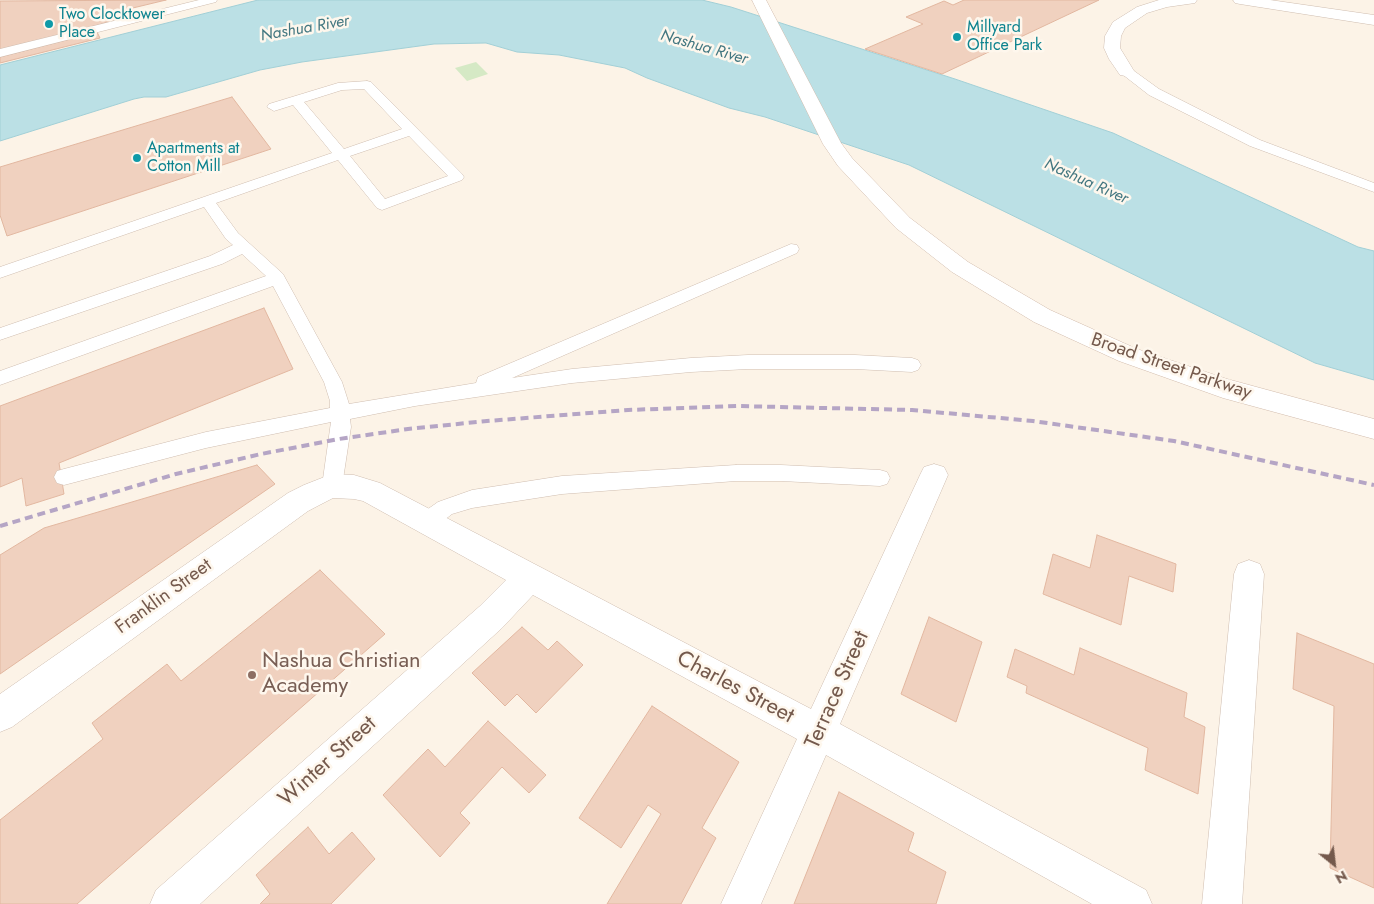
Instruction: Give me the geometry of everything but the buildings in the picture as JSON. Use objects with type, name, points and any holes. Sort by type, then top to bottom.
[{"type":"street","name":"Broad Street Parkway","points":[[759,0],[832,144],[857,177],[884,205],[919,236],[974,277],[1042,316],[1083,336],[1150,364],[1205,382],[1374,429]]},
{"type":"street","points":[[1126,71],[1117,60],[1112,48],[1113,36],[1119,25],[1130,16],[1151,7],[1190,0]]},
{"type":"street","points":[[1240,0],[1374,20]]},
{"type":"street","name":"Terrace Street","points":[[741,904],[934,475]]},
{"type":"street","name":"Charles Street","points":[[332,486],[354,487],[370,491],[818,732],[1132,904]]},
{"type":"street","name":"Franklin Street","points":[[0,715],[298,502],[332,486]]},
{"type":"street","points":[[1222,904],[1249,574]]},
{"type":"street","name":"Winter Street","points":[[170,904],[492,617],[529,578]]},
{"type":"lane","points":[[0,53],[212,0]]},
{"type":"lane","points":[[1126,71],[1135,80],[1154,92],[1255,144],[1374,188]]},
{"type":"lane","points":[[274,107],[296,100],[342,86],[367,85],[457,176],[382,205],[296,100]]},
{"type":"lane","points":[[0,273],[412,130]]},
{"type":"lane","points":[[207,201],[221,223],[243,247],[267,266],[277,278],[334,382],[341,413],[341,427],[332,486]]},
{"type":"lane","points":[[0,334],[216,260],[243,247]]},
{"type":"lane","points":[[462,392],[791,249]]},
{"type":"lane","points":[[0,378],[277,278]]},
{"type":"lane","points":[[64,477],[206,440],[341,413],[462,392],[572,376],[691,365],[799,361],[912,365]]},
{"type":"lane","points":[[426,522],[445,508],[472,499],[562,485],[676,476],[781,472],[880,478]]},
{"type":"green space","points":[[476,62],[488,74],[467,81],[455,68]]},
{"type":"water","name":"Nashua River","points":[[258,0],[702,0],[731,7],[955,79],[1113,133],[1358,247],[1374,251],[1374,380],[1315,363],[909,165],[765,117],[729,108],[625,68],[559,55],[517,52],[486,43],[434,44],[302,62],[260,70],[166,97],[134,99],[0,141],[0,65]]},
{"type":"railway","points":[[0,526],[176,474],[261,454],[339,439],[408,429],[487,421],[628,410],[737,406],[912,410],[1033,421],[1174,441],[1374,485]]},
{"type":"place","name":"Two Clocktower Place","points":[[49,24]]},
{"type":"place","name":"Millyard Office Park","points":[[957,37]]},
{"type":"place","name":"Apartments at Cotton Mill","points":[[137,158]]},
{"type":"place","name":"Nashua Christian Academy","points":[[252,675]]}]
